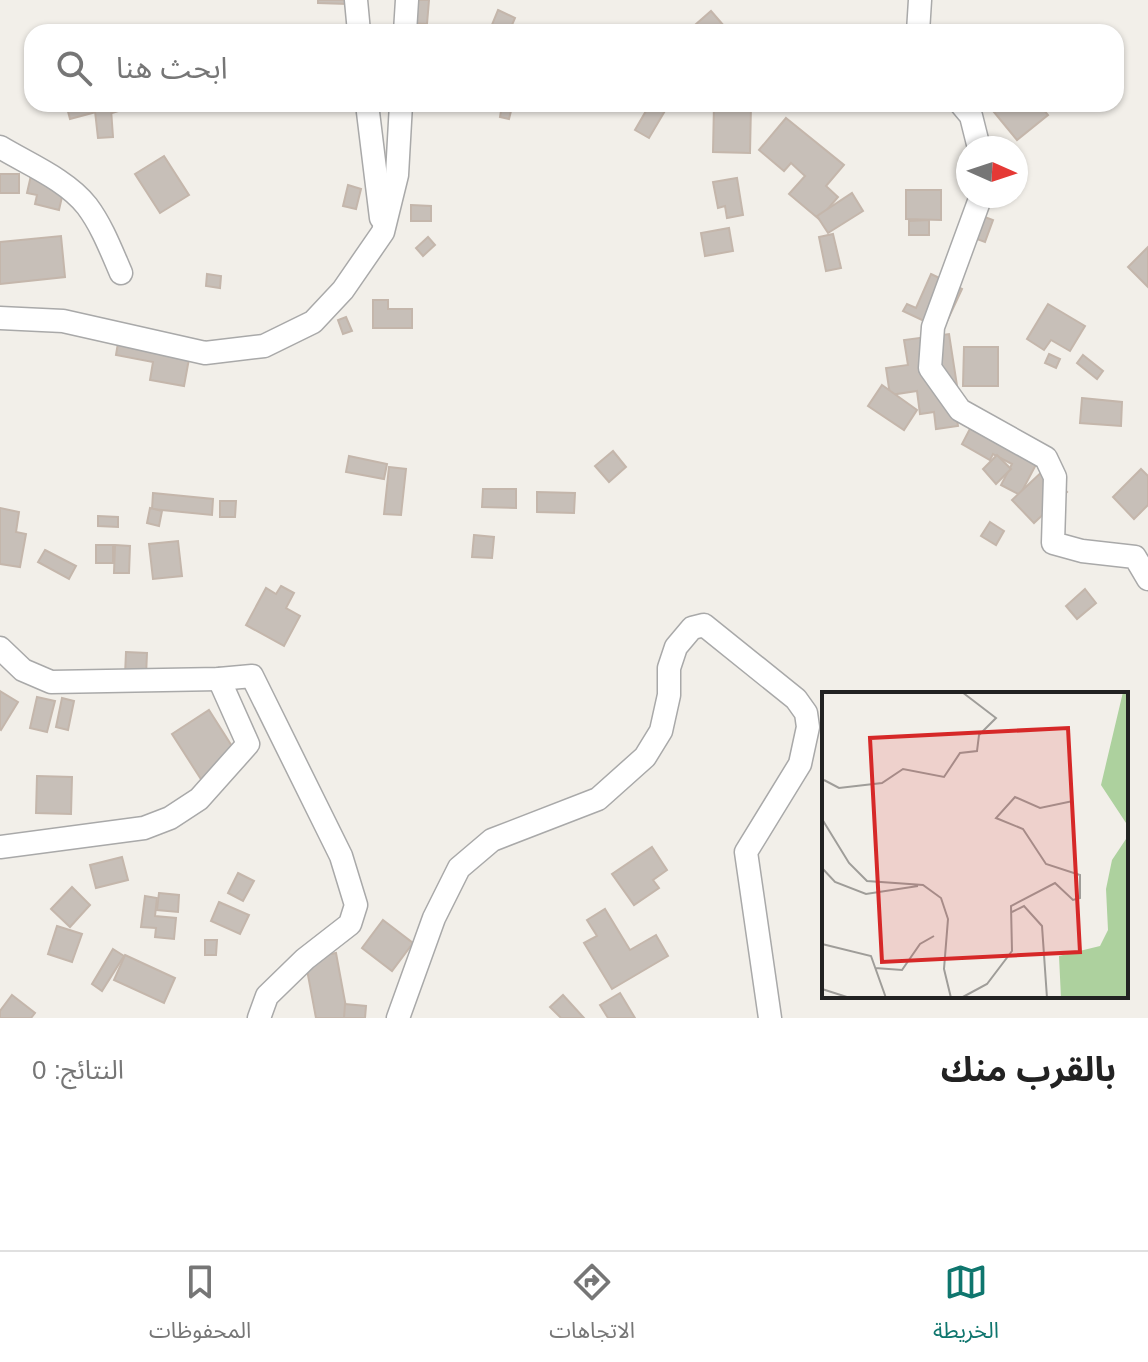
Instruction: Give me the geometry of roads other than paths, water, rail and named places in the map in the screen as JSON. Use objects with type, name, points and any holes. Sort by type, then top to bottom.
[{"type":"street","points":[[356,0],[358,24]]},
{"type":"street","points":[[406,24],[407,0]]},
{"type":"street","points":[[918,24],[920,0]]},
{"type":"street","points":[[368,112],[383,232]]},
{"type":"street","points":[[0,318],[63,321],[205,353],[264,346],[313,322],[343,290],[383,232],[397,175],[401,112]]},
{"type":"street","points":[[968,112],[976,136]]},
{"type":"street","points":[[0,147],[64,185],[85,203],[101,226],[121,273]]},
{"type":"street","points":[[977,208],[933,327],[930,368],[960,410],[1046,458],[1055,477],[1053,543],[1082,551],[1135,557],[1148,579]]},
{"type":"street","points":[[398,1018],[434,918],[459,868],[492,840],[598,799],[645,757],[661,731],[669,695],[669,668],[676,647],[692,628],[704,625],[796,699],[806,713],[808,727],[800,764],[746,852],[770,1018]]},
{"type":"street","points":[[0,648],[23,670],[51,682],[252,676],[341,856],[356,905],[350,924],[305,959],[267,996],[259,1018]]},
{"type":"street","points":[[0,847],[144,828],[170,818],[199,799],[248,744],[219,679]]}]
